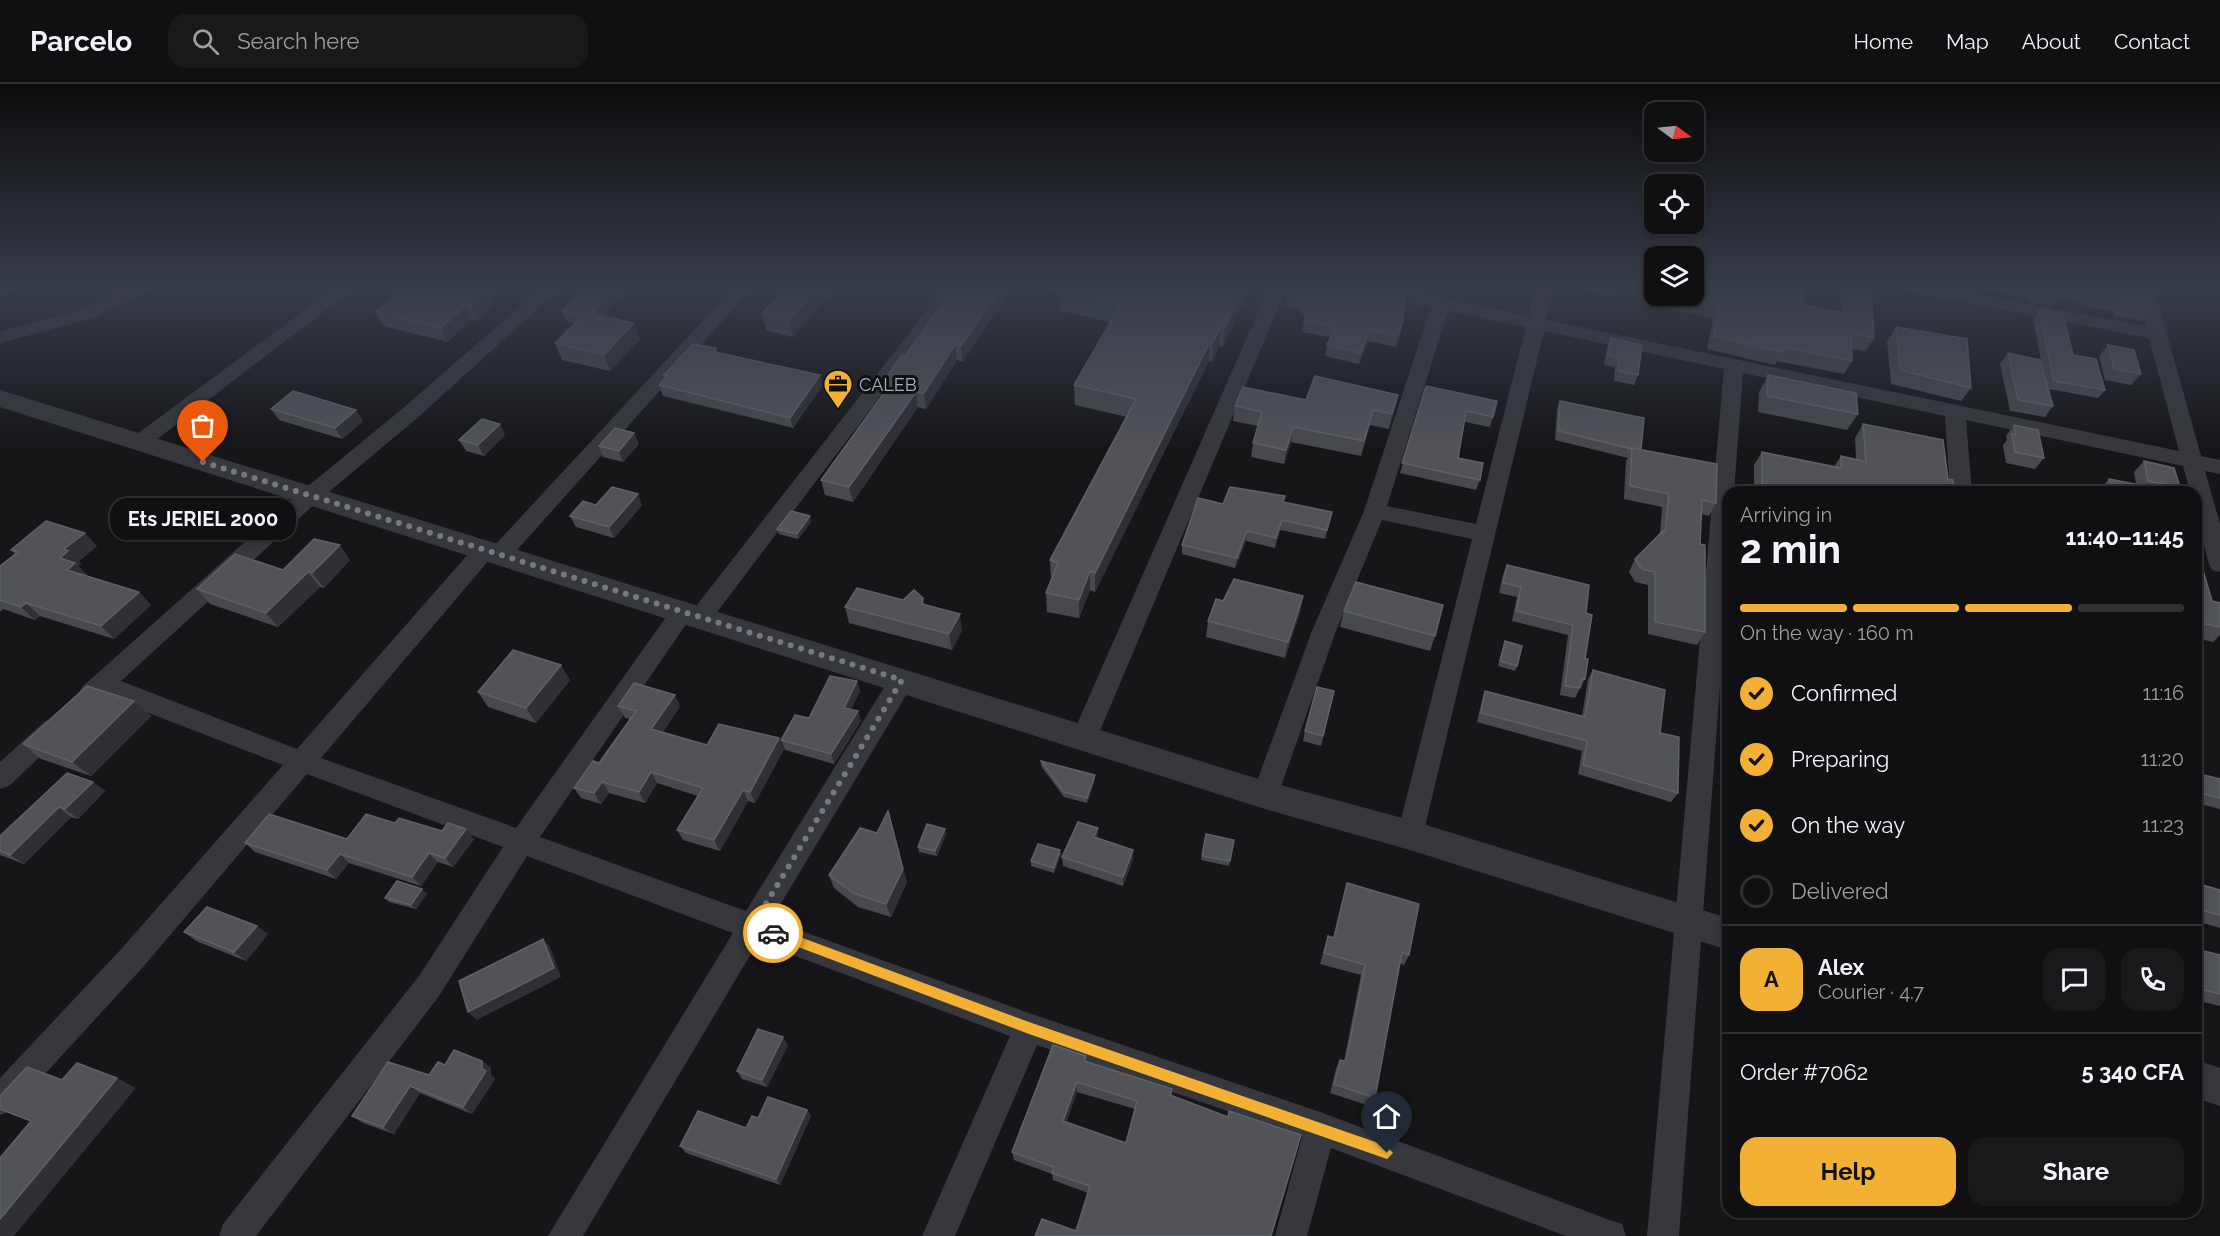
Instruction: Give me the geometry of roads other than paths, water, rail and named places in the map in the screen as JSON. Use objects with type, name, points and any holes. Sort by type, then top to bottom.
[{"type":"street","points":[[140,442],[275,341]]},
{"type":"street","points":[[0,778],[310,496],[409,414],[492,341]]},
{"type":"street","points":[[0,1100],[134,957],[303,762],[492,553],[693,341]]},
{"type":"street","points":[[235,1236],[429,986],[522,841],[691,615],[911,341]]},
{"type":"street","points":[[1084,738],[1255,341]]},
{"type":"street","points":[[1265,795],[1324,632],[1375,511],[1429,341]]},
{"type":"street","points":[[1410,836],[1532,341]]},
{"type":"street","points":[[1617,341],[2220,467]]},
{"type":"street","points":[[2160,341],[2199,486]]},
{"type":"street","points":[[1724,486],[1734,365]]},
{"type":"street","points":[[0,398],[1265,795],[1410,836],[1722,932]]},
{"type":"street","points":[[1955,412],[1960,486]]},
{"type":"street","points":[[2202,498],[2220,564]]},
{"type":"street","points":[[1375,511],[1484,534]]},
{"type":"street","points":[[1663,1236],[1722,517]]},
{"type":"street","points":[[564,1236],[902,680]]},
{"type":"street","points":[[102,684],[303,762],[1029,1028],[1320,1128],[1610,1236]]},
{"type":"street","points":[[939,1236],[1029,1028]]},
{"type":"street","points":[[2202,1081],[2220,1087]]},
{"type":"street","points":[[1292,1236],[1320,1128]]},
{"type":"place","name":"CALEB","points":[[838,410]]},
{"type":"place","name":"Ets JERIEL 2000","points":[[203,462]]}]
